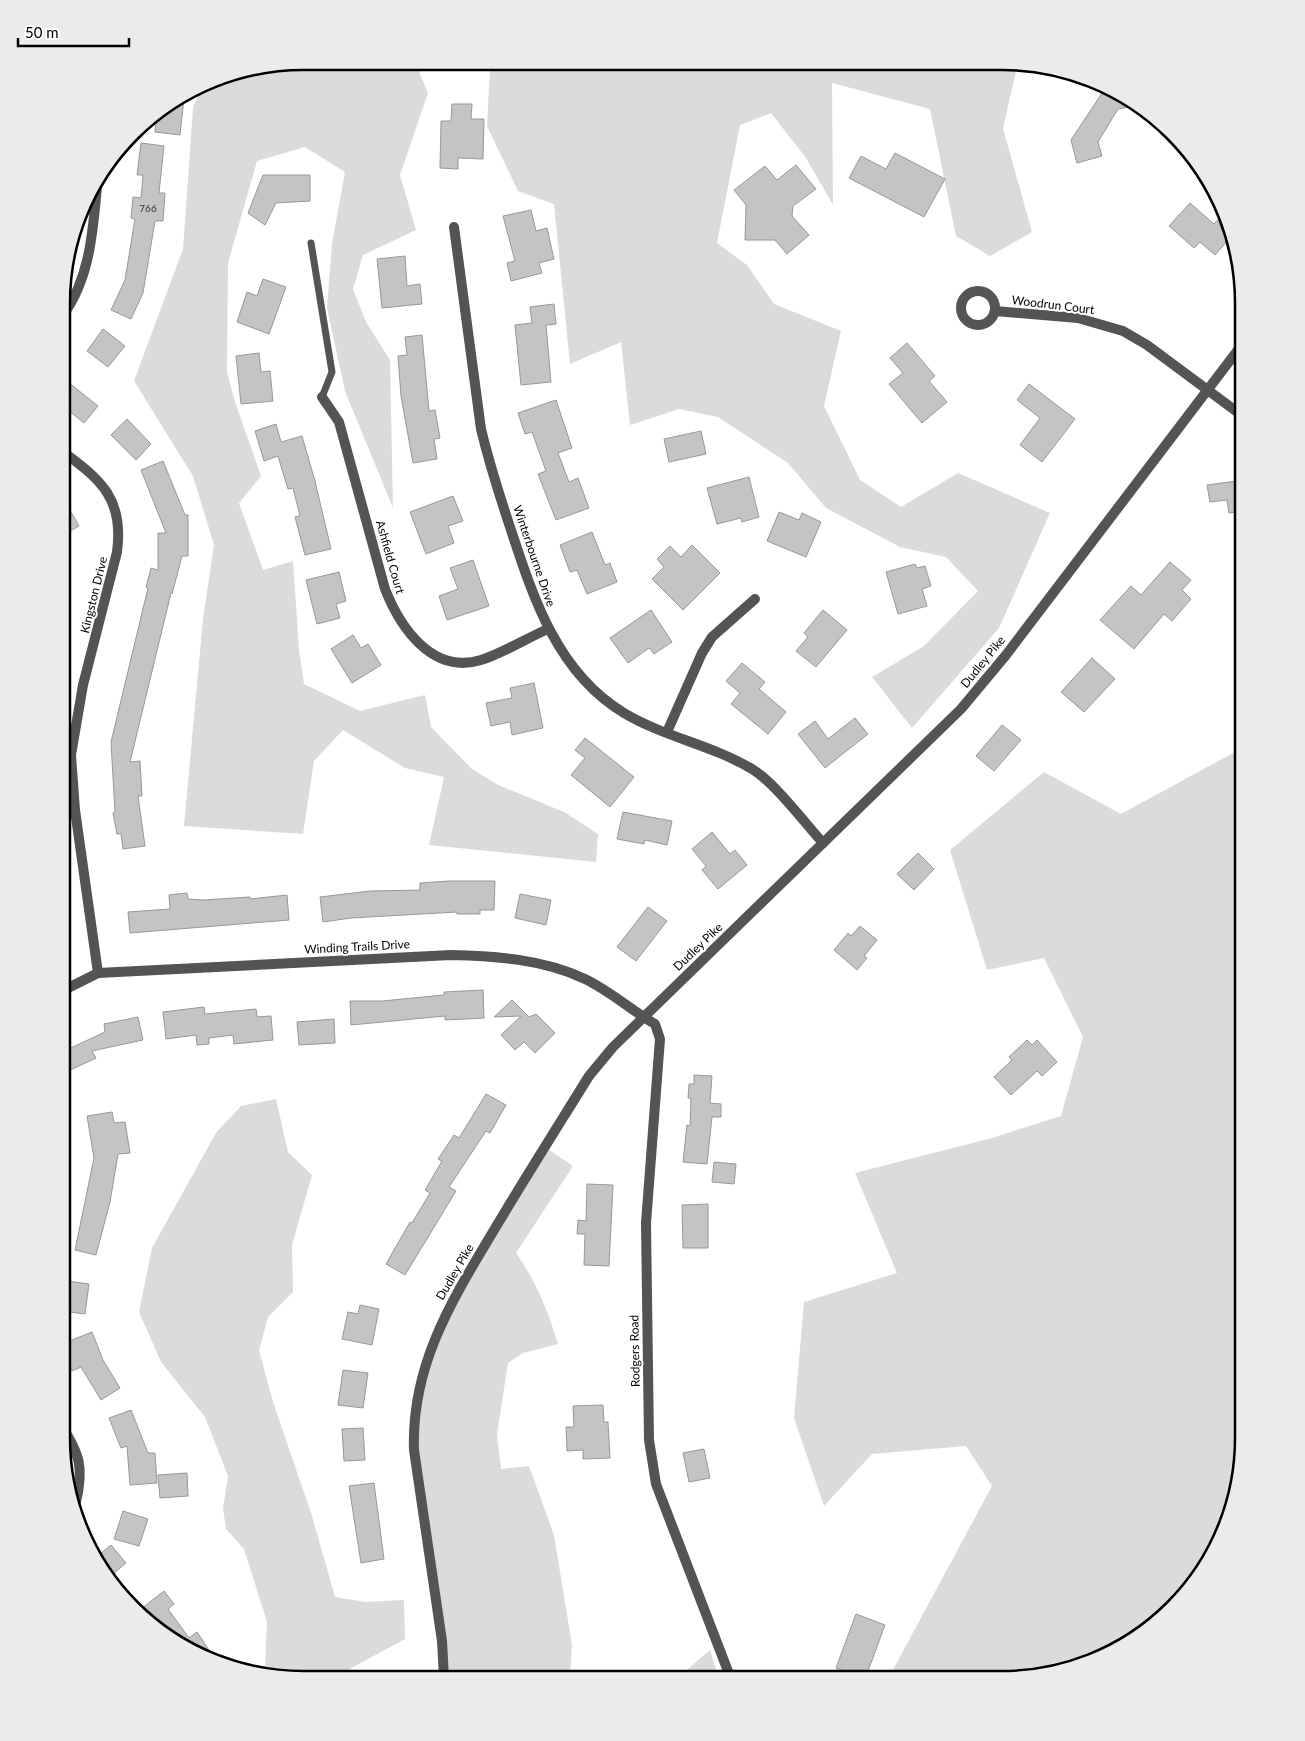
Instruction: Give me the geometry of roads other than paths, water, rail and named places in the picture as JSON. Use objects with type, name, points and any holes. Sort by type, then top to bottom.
[{"type":"street","points":[[70,303],[89,254],[96,197]]},
{"type":"street","name":"Winterbourne Drive","points":[[454,227],[481,429],[488,458],[531,593],[548,629],[582,676],[603,699],[643,724],[725,754],[754,770],[823,843]]},
{"type":"street","name":"Woodrun Court","points":[[996,311],[1078,318],[1123,331],[1147,344],[1235,410]]},
{"type":"street","name":"Dudley Pike","points":[[444,1671],[442,1641],[414,1450],[415,1406],[421,1375],[435,1336],[454,1296],[520,1185],[589,1076],[613,1047],[961,709],[1012,647],[1235,354]]},
{"type":"street","name":"Ashfield Court","points":[[322,396],[340,422],[385,589],[396,613],[416,642],[438,657],[452,662],[468,662],[481,660],[548,629]]},
{"type":"street","name":"Kingston Drive","points":[[70,457],[92,474],[109,494],[115,504],[120,532],[117,552],[83,684],[70,726]]},
{"type":"street","points":[[667,732],[702,653],[712,638],[755,599]]},
{"type":"street","name":"Kingston Drive","points":[[70,750],[74,810],[98,973]]},
{"type":"street","name":"Winding Trails Drive","points":[[70,987],[98,973],[450,954],[499,956],[542,965],[584,979],[618,999],[643,1017]]},
{"type":"street","name":"Rodgers Road","points":[[643,1017],[656,1024],[660,1039],[646,1223],[649,1440],[656,1484],[728,1671]]},
{"type":"street","points":[[70,1440],[79,1460],[81,1478],[77,1496]]},
{"type":"lane","points":[[311,243],[332,372],[322,396]]}]
